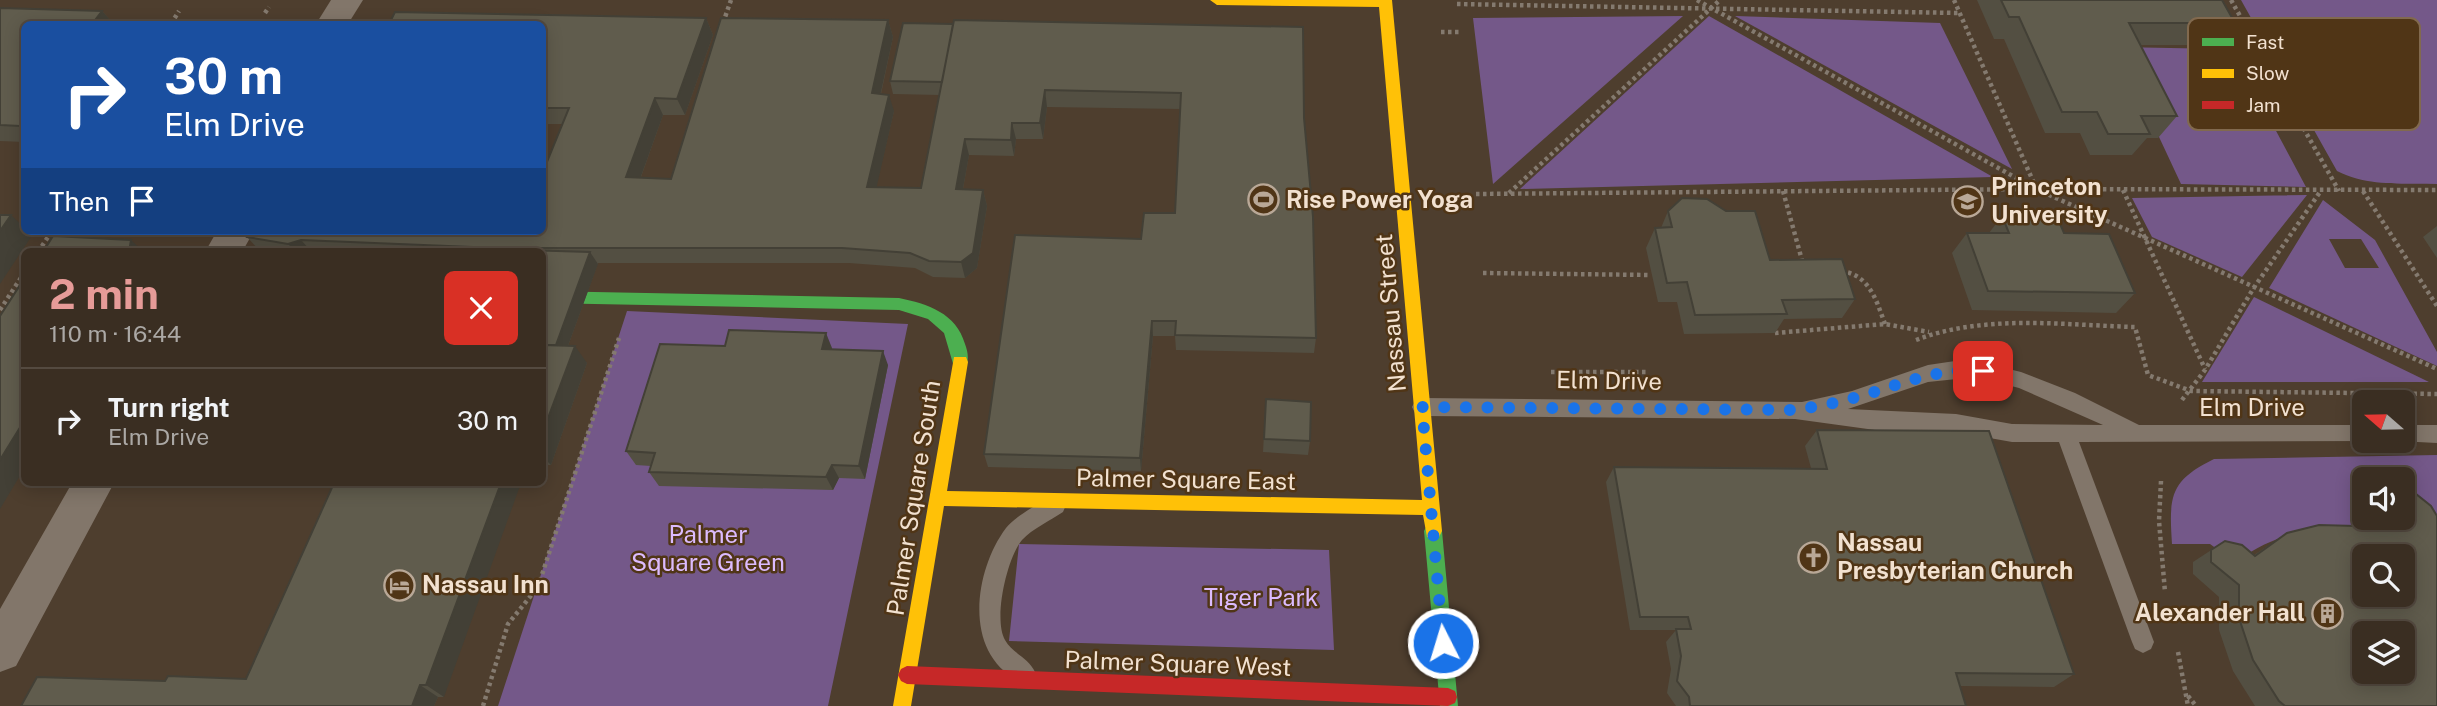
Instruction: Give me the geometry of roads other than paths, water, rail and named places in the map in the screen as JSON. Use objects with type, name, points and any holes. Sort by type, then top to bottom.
[{"type":"street","points":[[334,21],[347,0]]},
{"type":"street","points":[[1217,0],[1385,2]]},
{"type":"street","name":"Nassau Street","points":[[1385,2],[1448,701]]},
{"type":"street","name":"Palmer Square South","points":[[546,297],[899,304],[928,310],[947,322],[957,337],[959,365],[940,498],[902,706]]},
{"type":"street","points":[[0,651],[92,486]]},
{"type":"street","name":"Palmer Square East","points":[[940,498],[1431,508]]},
{"type":"street","name":"Palmer Square West","points":[[907,676],[1448,701]]},
{"type":"lane","name":"Elm Drive","points":[[1795,410],[1850,399],[1916,377],[1957,369],[1983,371],[2007,377],[2140,431]]},
{"type":"lane","name":"Elm Drive","points":[[1422,407],[1795,410],[1875,421],[1956,423],[2002,432],[2352,434]]},
{"type":"lane","points":[[2065,432],[2143,642]]},
{"type":"lane","points":[[2415,434],[2437,433]]},
{"type":"lane","points":[[1036,681],[996,647],[990,624],[996,567],[1014,533],[1063,500]]},
{"type":"place","name":"Rise Power Yoga","points":[[1263,200]]},
{"type":"place","name":"Princeton University","points":[[1968,201]]},
{"type":"place","name":"Nassau Presbyterian Church","points":[[1814,557]]},
{"type":"place","name":"Nassau Inn","points":[[399,585]]},
{"type":"place","name":"Alexander Hall","points":[[2328,613]]},
{"type":"park label","name":"Palmer Square Green","points":[[708,549]]},
{"type":"park label","name":"Tiger Park","points":[[1261,598]]}]
